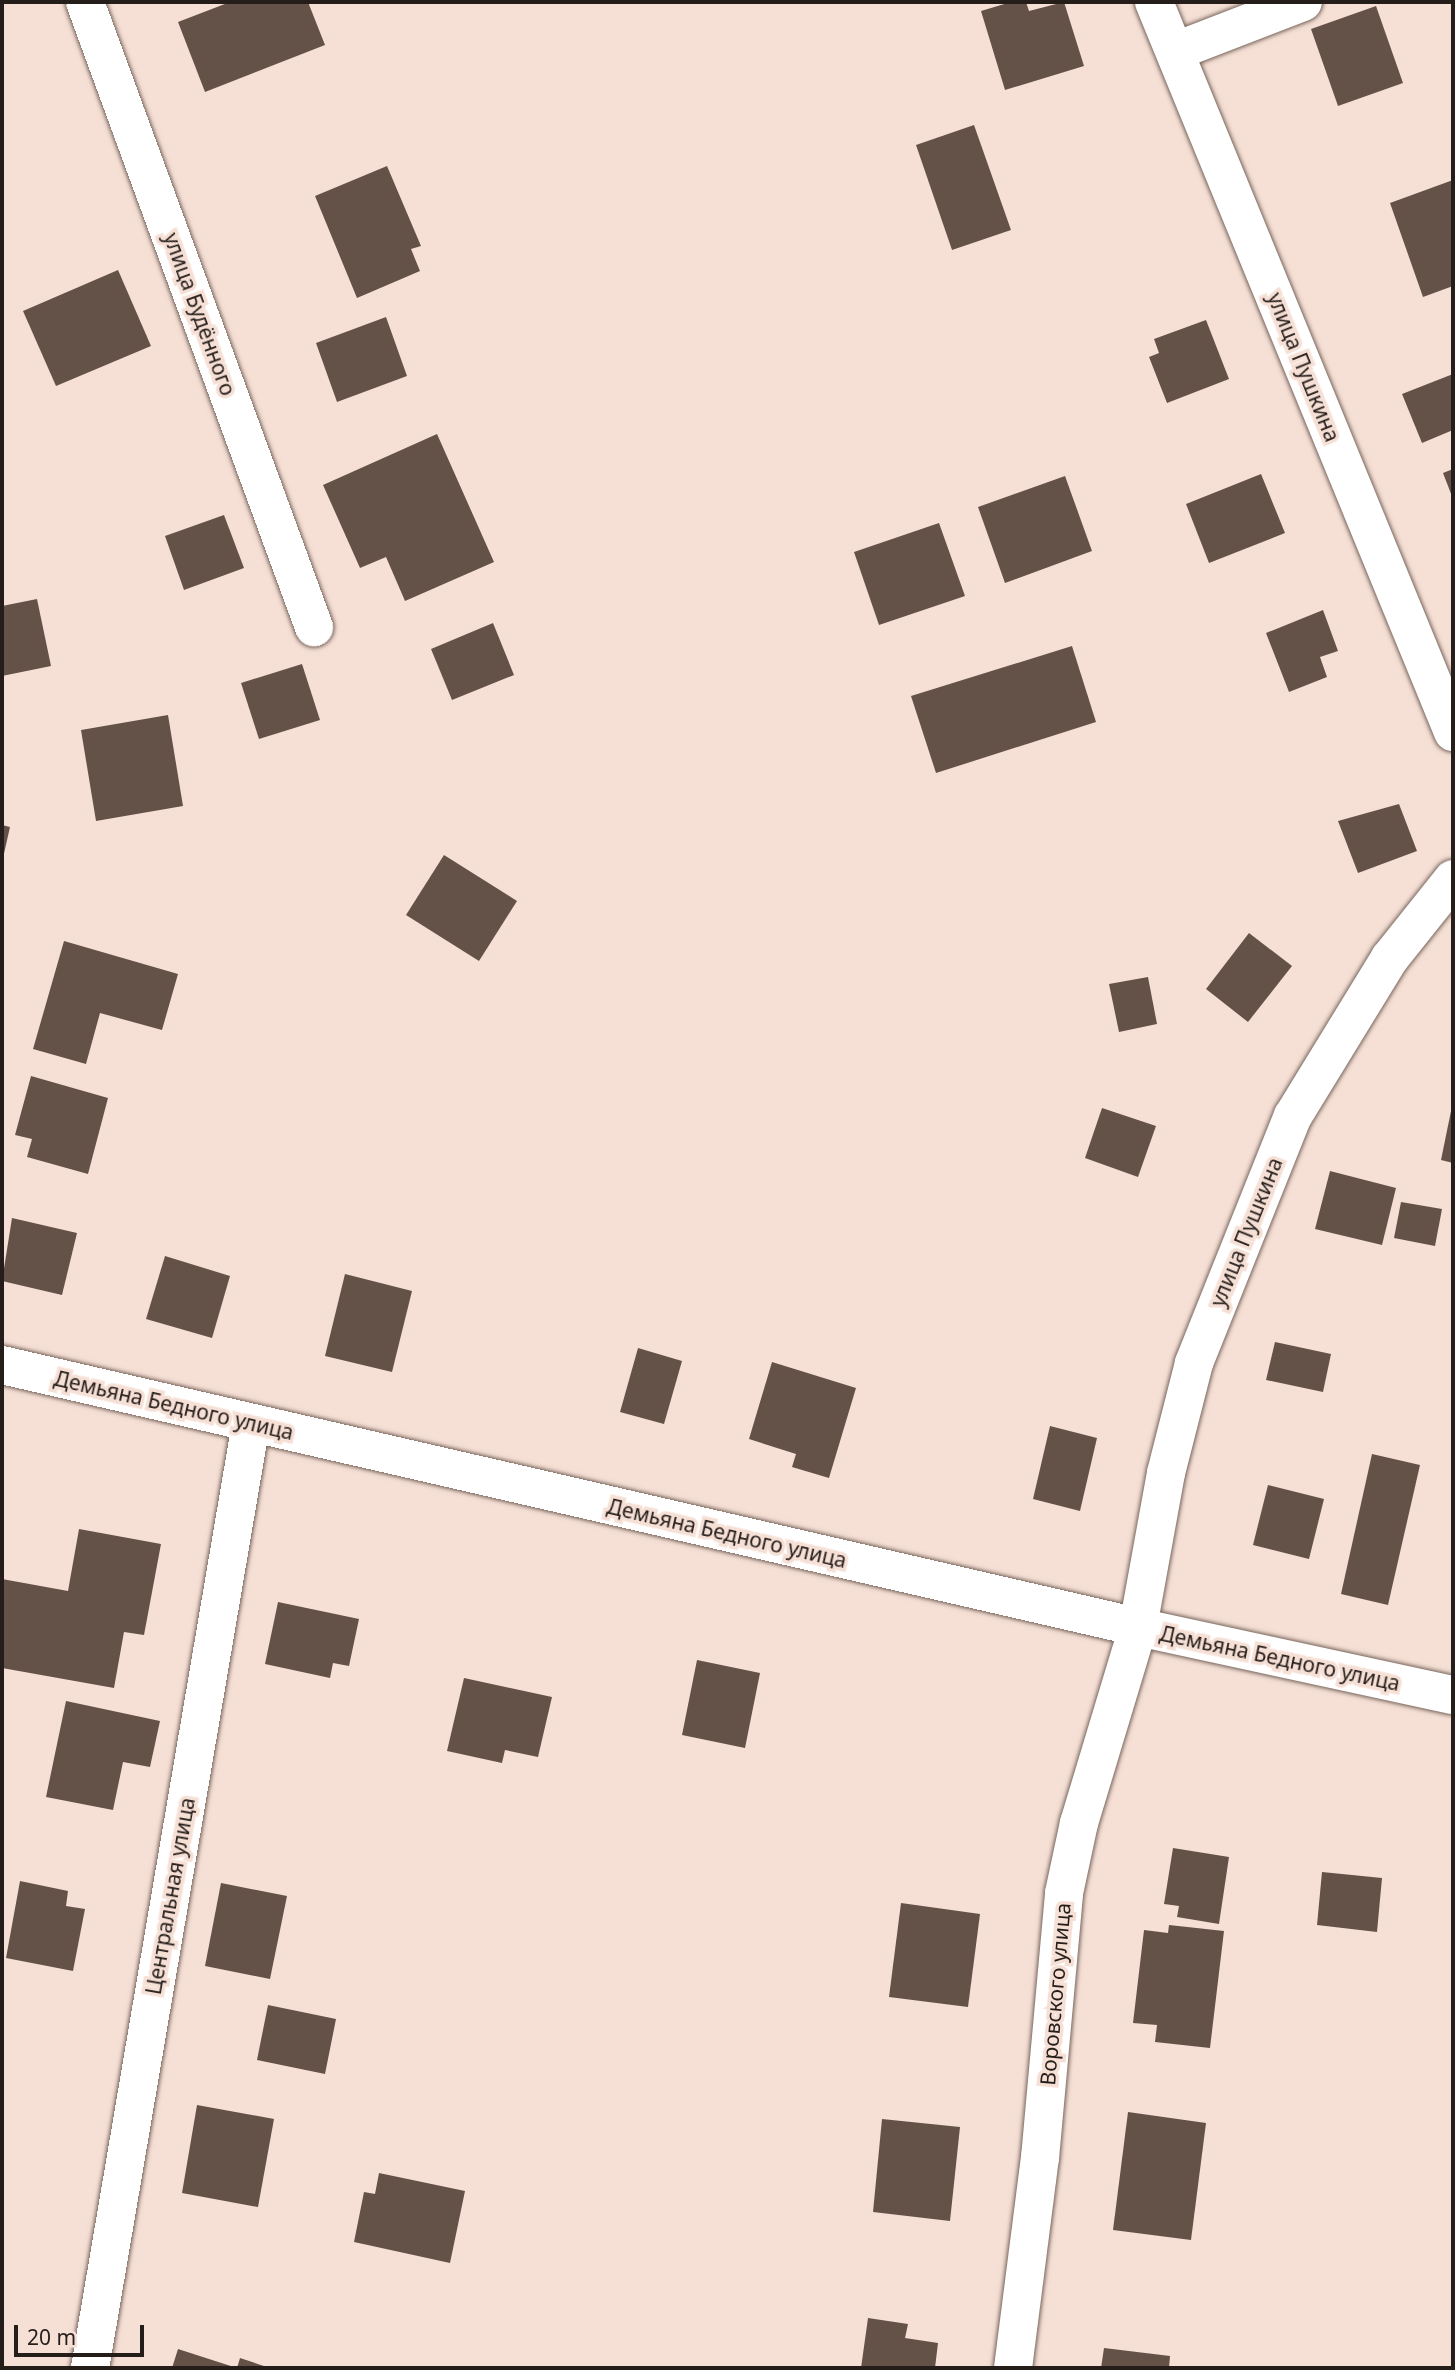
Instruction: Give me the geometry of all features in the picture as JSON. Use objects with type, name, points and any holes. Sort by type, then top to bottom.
[{"type":"street","name":"улица Будённого","points":[[85,2],[314,626]]},
{"type":"street","name":"улица Пушкина","points":[[1154,2],[1453,732]]},
{"type":"street","points":[[1175,51],[1303,2]]},
{"type":"street","name":"улица Пушкина","points":[[1138,1628],[1166,1473],[1194,1363],[1293,1116],[1390,958],[1453,879]]},
{"type":"street","name":"Демьяна Бедного улица","points":[[2,1365],[1138,1628],[1453,1695]]},
{"type":"street","name":"Центральная улица","points":[[90,2368],[251,1423]]},
{"type":"street","name":"Воровского улица","points":[[1013,2368],[1040,2158],[1065,1893],[1079,1823],[1138,1628]]},
{"type":"building","points":[[230,2],[308,2],[325,45],[205,92],[178,22]]},
{"type":"building","points":[[1011,2],[1026,2],[1029,11],[1064,2],[1084,66],[1005,90],[981,11]]},
{"type":"building","points":[[1376,6],[1403,83],[1338,106],[1311,29]]},
{"type":"building","points":[[974,125],[1011,230],[952,250],[916,145]]},
{"type":"building","points":[[387,166],[421,246],[411,249],[420,271],[357,298],[315,196]]},
{"type":"building","points":[[1453,180],[1453,286],[1423,297],[1390,203]]},
{"type":"building","points":[[118,270],[151,346],[56,386],[23,311]]},
{"type":"building","points":[[386,317],[407,376],[337,402],[316,343]]},
{"type":"building","points":[[1206,320],[1229,379],[1167,403],[1149,357],[1159,353],[1154,339]]},
{"type":"building","points":[[1453,374],[1453,430],[1422,443],[1402,394]]},
{"type":"building","points":[[437,434],[494,562],[405,601],[386,557],[360,568],[323,485]]},
{"type":"building","points":[[1453,469],[1453,499],[1443,473]]},
{"type":"building","points":[[1261,474],[1285,533],[1209,563],[1186,504]]},
{"type":"building","points":[[1065,476],[1092,551],[1005,583],[978,507]]},
{"type":"building","points":[[224,515],[244,568],[184,590],[165,536]]},
{"type":"building","points":[[939,523],[965,596],[879,625],[854,552]]},
{"type":"building","points":[[37,599],[51,666],[2,676],[2,606]]},
{"type":"building","points":[[1323,610],[1338,651],[1320,657],[1327,677],[1289,692],[1266,633]]},
{"type":"building","points":[[493,623],[514,675],[452,700],[431,649]]},
{"type":"building","points":[[1072,646],[1096,722],[936,773],[911,696]]},
{"type":"building","points":[[302,664],[320,720],[259,739],[241,683]]},
{"type":"building","points":[[168,715],[183,806],[96,821],[81,730]]},
{"type":"building","points":[[1399,804],[1417,851],[1358,873],[1338,821]]},
{"type":"building","points":[[2,825],[10,827],[3,858],[2,858]]},
{"type":"building","points":[[444,855],[517,901],[479,961],[406,915]]},
{"type":"building","points":[[1249,933],[1292,966],[1248,1022],[1206,989]]},
{"type":"building","points":[[64,941],[178,974],[162,1030],[100,1013],[86,1064],[33,1049]]},
{"type":"building","points":[[1148,977],[1157,1024],[1119,1032],[1109,984]]},
{"type":"building","points":[[31,1076],[108,1098],[88,1174],[27,1157],[32,1139],[15,1135]]},
{"type":"building","points":[[1102,1108],[1156,1126],[1138,1177],[1085,1158]]},
{"type":"building","points":[[1451,1111],[1453,1112],[1453,1163],[1441,1160]]},
{"type":"building","points":[[1330,1171],[1396,1188],[1382,1245],[1315,1229]]},
{"type":"building","points":[[1401,1202],[1442,1209],[1435,1246],[1394,1238]]},
{"type":"building","points":[[12,1218],[77,1233],[62,1295],[2,1281]]},
{"type":"building","points":[[165,1256],[230,1276],[212,1338],[146,1319]]},
{"type":"building","points":[[345,1274],[412,1291],[392,1372],[325,1356]]},
{"type":"building","points":[[1275,1342],[1331,1354],[1323,1392],[1266,1380]]},
{"type":"building","points":[[638,1348],[682,1361],[664,1424],[620,1412]]},
{"type":"building","points":[[772,1362],[856,1388],[829,1478],[792,1467],[796,1454],[749,1439]]},
{"type":"building","points":[[1050,1426],[1097,1438],[1080,1511],[1033,1499]]},
{"type":"building","points":[[1372,1454],[1420,1465],[1388,1605],[1341,1594]]},
{"type":"building","points":[[1268,1485],[1324,1499],[1309,1559],[1253,1545]]},
{"type":"building","points":[[79,1529],[161,1544],[144,1635],[124,1632],[114,1688],[2,1668],[2,1579],[68,1591]]},
{"type":"building","points":[[278,1602],[359,1619],[349,1666],[333,1663],[330,1678],[265,1664]]},
{"type":"building","points":[[697,1660],[760,1673],[745,1748],[682,1735]]},
{"type":"building","points":[[464,1678],[552,1697],[538,1757],[505,1750],[502,1763],[447,1751]]},
{"type":"building","points":[[66,1701],[160,1721],[150,1767],[123,1762],[113,1810],[46,1797]]},
{"type":"building","points":[[1173,1848],[1229,1857],[1219,1924],[1177,1917],[1179,1906],[1164,1904]]},
{"type":"building","points":[[1322,1872],[1382,1878],[1377,1932],[1317,1925]]},
{"type":"building","points":[[20,1881],[68,1891],[66,1906],[85,1909],[73,1971],[6,1958]]},
{"type":"building","points":[[221,1883],[287,1896],[270,1979],[205,1966]]},
{"type":"building","points":[[901,1903],[980,1914],[968,2007],[889,1997]]},
{"type":"building","points":[[1169,1925],[1224,1931],[1210,2048],[1155,2042],[1157,2025],[1133,2023],[1144,1930],[1168,1933]]},
{"type":"building","points":[[268,2005],[336,2019],[325,2074],[257,2060]]},
{"type":"building","points":[[197,2105],[274,2119],[258,2207],[182,2193]]},
{"type":"building","points":[[1128,2112],[1206,2123],[1191,2240],[1113,2230]]},
{"type":"building","points":[[882,2119],[960,2127],[950,2221],[873,2212]]},
{"type":"building","points":[[379,2173],[465,2191],[450,2263],[354,2242],[364,2192],[375,2194]]},
{"type":"building","points":[[868,2318],[908,2324],[905,2338],[938,2343],[935,2368],[861,2368]]},
{"type":"building","points":[[1104,2348],[1170,2356],[1169,2368],[1101,2368]]},
{"type":"building","points":[[178,2349],[237,2368],[172,2368]]},
{"type":"building","points":[[240,2358],[270,2368],[237,2368]]}]
